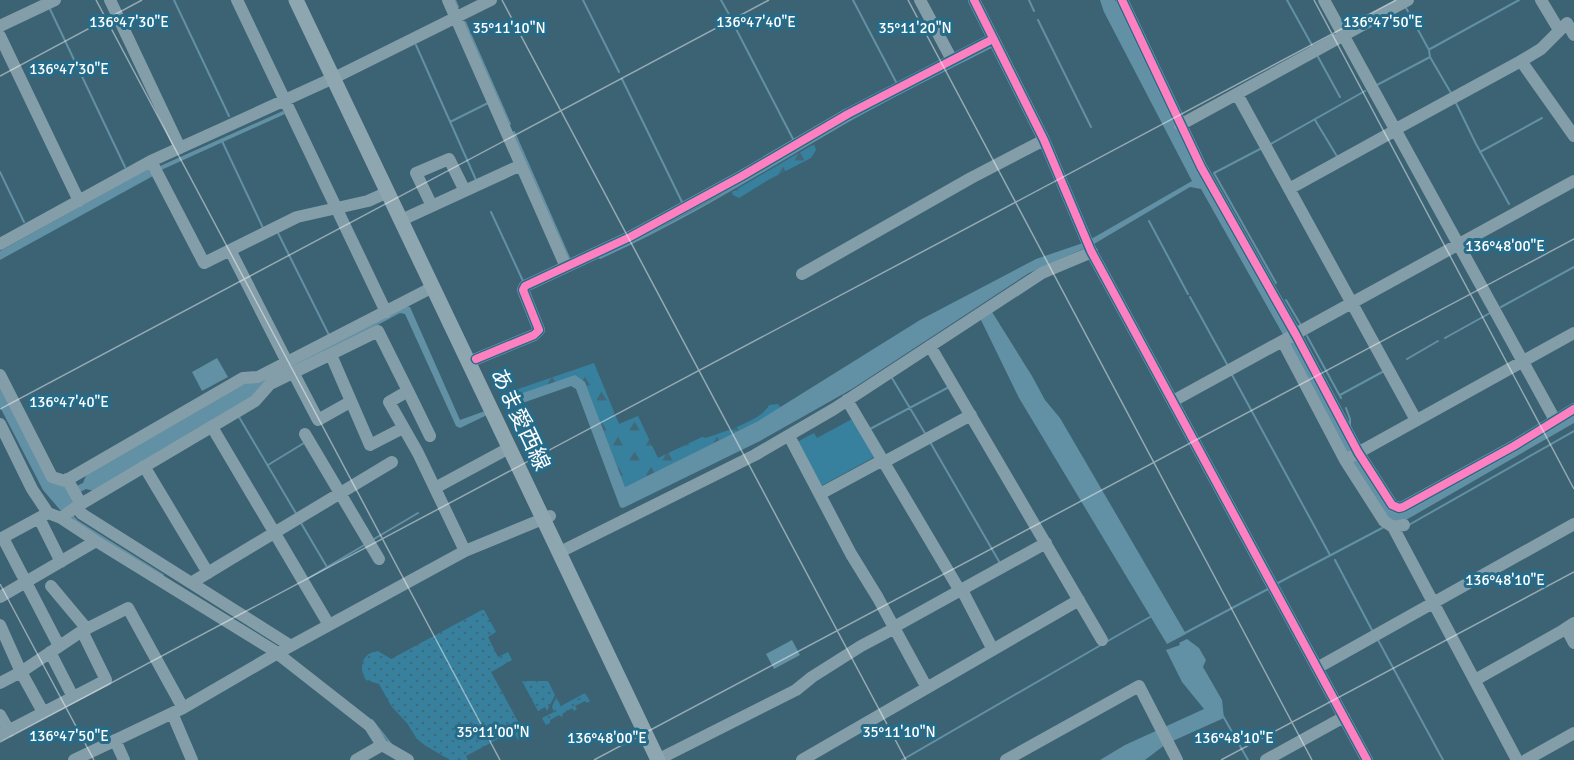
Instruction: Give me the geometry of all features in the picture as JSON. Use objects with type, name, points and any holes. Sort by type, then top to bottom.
[{"type":"main road","name":"あま愛西線","points":[[296,0],[408,217],[476,358],[546,518],[566,549],[663,759]]},
{"type":"main road","name":"あま愛西線","points":[[306,0],[388,192],[509,448],[546,518],[663,759]]},
{"type":"street","points":[[0,26],[55,0]]},
{"type":"street","points":[[110,0],[180,148]]},
{"type":"street","points":[[237,0],[386,312]]},
{"type":"street","points":[[448,0],[566,267]]},
{"type":"street","points":[[0,244],[151,162],[337,76],[491,0]]},
{"type":"street","points":[[920,0],[952,60]]},
{"type":"street","points":[[974,0],[1044,140],[1090,247],[1367,760]]},
{"type":"street","points":[[1122,0],[1201,167],[1384,521],[1399,526],[1433,603],[1517,760]]},
{"type":"street","points":[[1324,0],[1555,420]]},
{"type":"street","points":[[1180,125],[1408,0]]},
{"type":"street","points":[[1541,0],[1559,30]]},
{"type":"street","points":[[1289,189],[1521,61],[1541,49],[1567,23],[1574,34]]},
{"type":"street","points":[[0,36],[79,201]]},
{"type":"street","points":[[476,358],[537,333],[539,327],[523,290],[525,286],[630,237],[742,176],[848,114],[993,39]]},
{"type":"street","points":[[1521,61],[1574,136]]},
{"type":"street","points":[[1237,94],[1416,420]]},
{"type":"street","points":[[802,274],[971,178],[1044,140]]},
{"type":"street","points":[[432,206],[416,173],[449,159],[465,191]]},
{"type":"street","points":[[151,162],[204,263],[297,217],[368,201],[388,192]]},
{"type":"street","points":[[408,217],[521,165]]},
{"type":"street","points":[[1173,401],[1574,181]]},
{"type":"street","points":[[566,549],[756,456],[847,400],[1042,273],[1090,247]]},
{"type":"street","points":[[230,250],[287,362]]},
{"type":"street","points":[[71,502],[243,378],[258,377],[433,287]]},
{"type":"street","points":[[73,697],[26,583],[1,539],[144,466],[212,427],[255,401],[270,384],[378,331],[430,436]]},
{"type":"street","points":[[1351,456],[1574,333]]},
{"type":"street","points":[[930,346],[1102,640]]},
{"type":"street","points":[[331,355],[370,445],[404,428]]},
{"type":"street","points":[[294,374],[318,420],[350,402]]},
{"type":"street","points":[[0,375],[52,477],[65,481],[71,502],[96,542],[187,587]]},
{"type":"street","points":[[408,391],[389,402],[435,488],[465,551]]},
{"type":"street","points":[[847,400],[961,590],[993,650]]},
{"type":"street","points":[[1351,456],[1392,505],[1400,508],[1514,446],[1574,409]]},
{"type":"street","points":[[820,494],[971,415]]},
{"type":"street","points":[[0,424],[44,516],[61,562]]},
{"type":"street","points":[[212,427],[329,625]]},
{"type":"street","points":[[305,434],[379,559]]},
{"type":"street","points":[[789,436],[850,554],[927,688]]},
{"type":"street","points":[[435,488],[509,448]]},
{"type":"street","points":[[187,587],[392,462]]},
{"type":"street","points":[[144,466],[208,573]]},
{"type":"street","points":[[71,502],[82,514],[283,650],[370,726],[382,745],[408,760]]},
{"type":"street","points":[[74,760],[177,711],[283,650],[465,551],[546,518]]},
{"type":"street","points":[[1317,668],[1573,528]]},
{"type":"street","points":[[0,597],[96,542]]},
{"type":"street","points":[[663,759],[796,690],[861,646],[1046,543]]},
{"type":"street","points":[[0,715],[4,733],[106,680],[85,630],[51,586]]},
{"type":"street","points":[[802,760],[1079,600]]},
{"type":"street","points":[[0,683],[85,630],[128,608],[177,711],[192,760]]},
{"type":"street","points":[[0,625],[21,672],[43,712]]},
{"type":"street","points":[[1475,680],[1570,626],[1574,643]]},
{"type":"street","points":[[1006,760],[1139,686],[1177,760]]},
{"type":"street","points":[[1266,760],[1344,717]]},
{"type":"street","points":[[1526,760],[1574,733]]},
{"type":"street","points":[[115,740],[124,760]]},
{"type":"street","points":[[356,760],[382,745]]},
{"type":"green space","points":[[814,144],[816,150],[811,158],[739,198],[733,195],[732,192]]},
{"type":"green space","points":[[594,363],[619,424],[638,416],[658,458],[702,437],[706,438],[751,420],[759,416],[769,405],[778,404],[781,408],[625,487],[585,382],[508,398],[505,403],[502,398],[504,394]]},
{"type":"green space","points":[[854,418],[876,456],[821,486],[797,442],[814,433],[817,438]]},
{"type":"green space","points":[[482,610],[496,632],[488,637],[498,657],[508,652],[512,660],[491,672],[521,727],[526,725],[530,733],[518,740],[513,731],[466,756],[468,760],[450,760],[417,739],[407,723],[392,707],[379,684],[366,680],[362,670],[363,661],[368,655],[378,651],[391,659]]},
{"type":"green space","points":[[522,681],[548,681],[555,695],[547,711],[545,707],[538,711]]},
{"type":"green space","points":[[585,693],[590,701],[575,706],[577,709],[574,711],[572,708],[562,714],[561,718],[559,715],[546,725],[542,718],[554,712],[552,707],[556,697],[561,706]]},
{"type":"shaded area","points":[[1100,0],[1115,0],[1120,7],[1392,510],[1574,414],[1574,423],[1406,520],[1397,522],[1386,519],[1349,463],[1285,338],[1201,189],[1190,187],[1094,244],[1029,273],[852,389],[760,441],[623,508],[620,507],[576,389],[571,386],[511,407],[506,406],[508,398],[575,375],[585,382],[625,487],[758,421],[920,320],[1036,259],[1086,242],[1192,181],[1104,12]]},
{"type":"shaded area","points":[[283,111],[285,114],[159,171],[158,167]]},
{"type":"shaded area","points":[[148,169],[153,176],[0,260],[0,251]]},
{"type":"shaded area","points":[[403,306],[410,307],[460,420],[485,411],[487,415],[460,428],[456,426],[405,314],[400,313],[261,387],[249,399],[94,491],[86,489],[74,495],[77,502],[61,511],[43,490],[0,407],[0,382],[51,480],[70,489],[83,483],[87,473],[244,381]]},
{"type":"shaded area","points":[[992,312],[1045,400],[1060,418],[1186,634],[1167,644],[1019,398],[980,318]]},
{"type":"shaded area","points":[[217,358],[228,377],[202,391],[192,372]]},
{"type":"shaded area","points":[[1187,639],[1199,648],[1206,660],[1203,667],[1222,700],[1224,718],[1166,744],[1145,760],[1100,760],[1125,745],[1204,709],[1182,682],[1166,650],[1180,645],[1179,643]]},
{"type":"shaded area","points":[[792,640],[800,655],[774,669],[766,654]]},
{"type":"waterway","points":[[174,0],[229,116]]},
{"type":"waterway","points":[[455,0],[458,7]]},
{"type":"waterway","points":[[583,0],[619,72]]},
{"type":"waterway","points":[[721,0],[731,18]]},
{"type":"waterway","points":[[853,0],[896,82]]},
{"type":"waterway","points":[[1029,0],[1034,11]]},
{"type":"waterway","points":[[1287,0],[1313,47]]},
{"type":"waterway","points":[[1430,49],[1519,0]]},
{"type":"waterway","points":[[1377,85],[1430,57],[1429,50],[1405,6]]},
{"type":"waterway","points":[[49,7],[125,167]]},
{"type":"waterway","points":[[1038,20],[1091,127]]},
{"type":"waterway","points":[[465,22],[510,124]]},
{"type":"waterway","points":[[734,25],[793,139]]},
{"type":"waterway","points":[[416,45],[476,180]]},
{"type":"waterway","points":[[600,258],[694,211],[863,113],[991,47]]},
{"type":"waterway","points":[[1317,55],[1340,97]]},
{"type":"waterway","points":[[1430,57],[1451,93]]},
{"type":"waterway","points":[[622,79],[682,202]]},
{"type":"waterway","points":[[1269,145],[1365,91]]},
{"type":"waterway","points":[[1455,101],[1509,204]]},
{"type":"waterway","points":[[450,122],[488,103]]},
{"type":"waterway","points":[[1480,152],[1542,118]]},
{"type":"waterway","points":[[1315,120],[1338,158]]},
{"type":"waterway","points":[[514,132],[570,260]]},
{"type":"waterway","points":[[222,141],[263,228]]},
{"type":"waterway","points":[[1214,173],[1262,148]]},
{"type":"waterway","points":[[0,172],[24,222]]},
{"type":"waterway","points":[[1214,173],[1276,283]]},
{"type":"waterway","points":[[491,212],[523,281]]},
{"type":"waterway","points":[[1149,221],[1188,294]]},
{"type":"waterway","points":[[278,233],[329,335]]},
{"type":"waterway","points":[[1501,307],[1574,267]]},
{"type":"waterway","points":[[1190,297],[1228,366]]},
{"type":"waterway","points":[[1286,300],[1302,327]]},
{"type":"waterway","points":[[1445,338],[1490,313]]},
{"type":"waterway","points":[[1307,336],[1341,398]]},
{"type":"waterway","points":[[1407,359],[1438,341]]},
{"type":"waterway","points":[[1340,395],[1384,371]]},
{"type":"waterway","points":[[1231,373],[1330,555]]},
{"type":"waterway","points":[[892,378],[926,435]]},
{"type":"waterway","points":[[870,429],[949,387]]},
{"type":"waterway","points":[[1346,408],[1350,427]]},
{"type":"waterway","points":[[239,417],[297,515]]},
{"type":"waterway","points":[[1407,526],[1574,431]]},
{"type":"waterway","points":[[930,442],[1000,563]]},
{"type":"waterway","points":[[268,465],[304,443]]},
{"type":"waterway","points":[[374,539],[418,513]]},
{"type":"waterway","points":[[73,517],[163,575]]},
{"type":"waterway","points":[[301,523],[327,567]]},
{"type":"waterway","points":[[1276,584],[1384,527]]},
{"type":"waterway","points":[[307,579],[366,544]]},
{"type":"waterway","points":[[1335,560],[1373,632]]},
{"type":"waterway","points":[[1185,633],[1268,589]]},
{"type":"waterway","points":[[1106,642],[1150,617]]},
{"type":"waterway","points":[[1378,640],[1443,760]]},
{"type":"waterway","points":[[902,760],[1101,645]]},
{"type":"waterway","points":[[1223,716],[1248,760]]},
{"type":"waterway","points":[[372,720],[391,744]]},
{"type":"cycle path","points":[[974,0],[1044,140],[1091,251],[1367,760]]},
{"type":"cycle path","points":[[1122,0],[1201,167],[1296,335],[1358,452],[1392,505],[1403,507],[1514,446],[1574,409]]},
{"type":"cycle path","points":[[476,359],[534,335],[539,330],[523,290],[525,286],[630,237],[742,176],[848,114],[993,39]]}]
